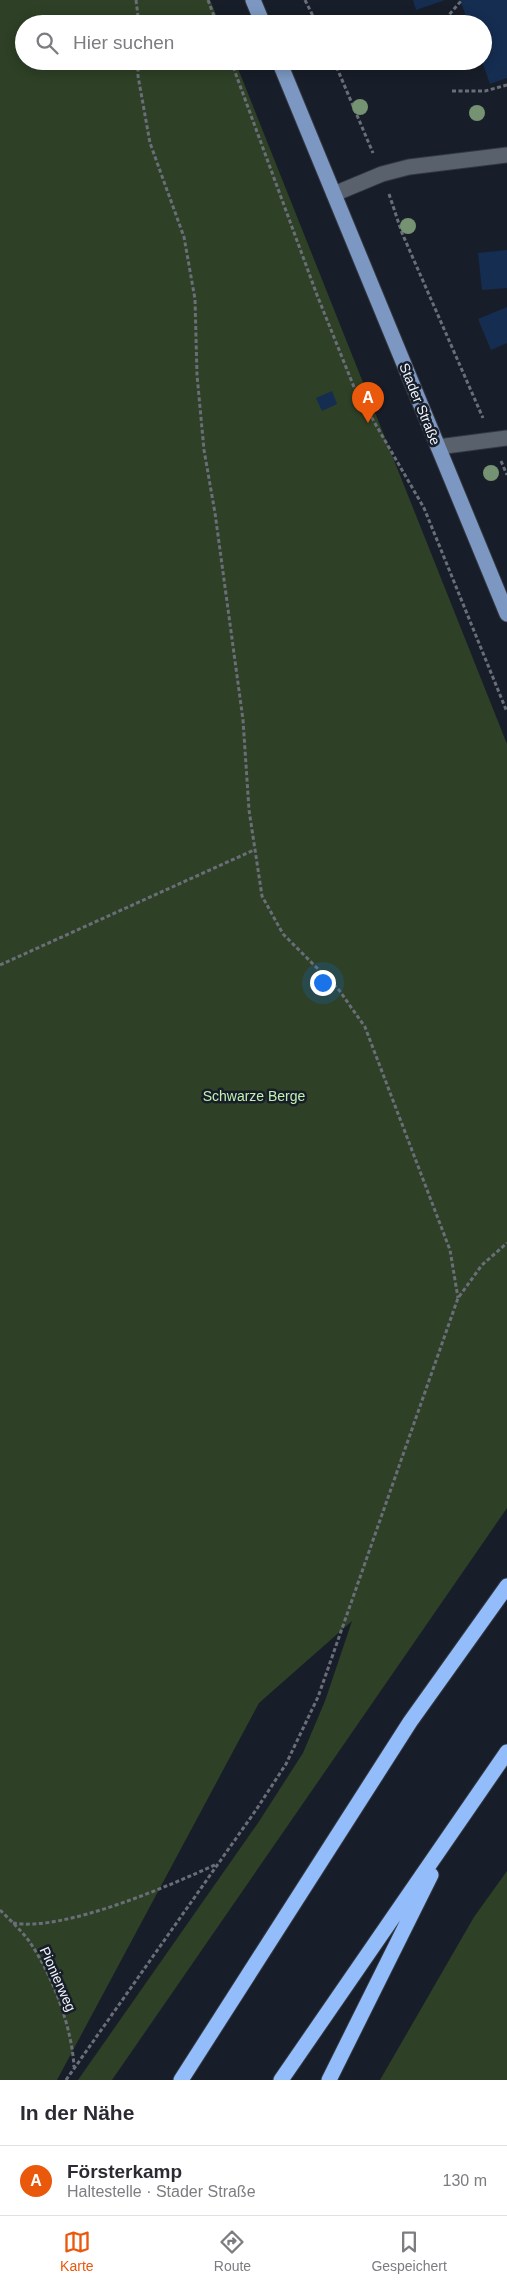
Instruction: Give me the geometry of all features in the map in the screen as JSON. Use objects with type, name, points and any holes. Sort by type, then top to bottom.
[{"type":"highway","points":[[181,2080],[410,1722],[507,1586]]},
{"type":"highway","points":[[281,2080],[507,1752]]},
{"type":"highway","points":[[329,2080],[456,1825]]},
{"type":"main road","points":[[254,0],[260,15]]},
{"type":"main road","name":"Stader Straße","points":[[283,70],[507,614]]},
{"type":"street","points":[[334,194],[382,174],[440,162],[507,155]]},
{"type":"street","points":[[438,447],[500,439]]},
{"type":"path","points":[[136,0],[138,15]]},
{"type":"path","points":[[208,0],[214,15]]},
{"type":"path","points":[[305,0],[312,15]]},
{"type":"path","points":[[449,15],[461,1]]},
{"type":"path","points":[[138,70],[150,143],[184,237],[195,299],[197,375],[204,450],[215,513],[243,720],[254,850],[262,896],[283,934],[339,990],[365,1027],[450,1250],[458,1298]]},
{"type":"path","points":[[234,70],[317,295],[354,387],[424,508],[507,712]]},
{"type":"path","points":[[338,70],[382,174],[402,233],[500,439],[507,476]]},
{"type":"path","points":[[452,90],[486,91],[507,85]]},
{"type":"path","points":[[0,965],[254,850]]},
{"type":"path","points":[[66,2080],[286,1764],[318,1697],[458,1298],[482,1265],[507,1243]]},
{"type":"path","points":[[13,1922],[37,1924],[91,1912],[183,1880],[217,1864]]},
{"type":"path","name":"Pionierweg","points":[[0,1910],[28,1940],[45,1970],[72,2041],[74,2068]]},
{"type":"green space","name":"Schwarze Berge","points":[[0,0],[210,0],[216,15],[15,15],[15,70],[239,70],[507,744],[507,1508],[112,2080],[78,2080],[258,1823],[303,1753],[325,1701],[352,1621],[259,1703],[57,2080],[0,2080]]},
{"type":"green space","points":[[507,1871],[507,2080],[380,2080],[474,1917]]},
{"type":"building","points":[[413,0],[445,0],[416,10]]},
{"type":"building","points":[[460,0],[507,0],[507,78],[490,84],[485,70],[492,70],[492,15],[466,15]]},
{"type":"building","points":[[507,250],[507,288],[482,290],[478,253]]},
{"type":"building","points":[[507,307],[507,343],[491,350],[478,319]]},
{"type":"building","points":[[332,391],[337,404],[322,411],[316,398]]},
{"type":"place","name":"Försterkamp","points":[[368,423]]}]
